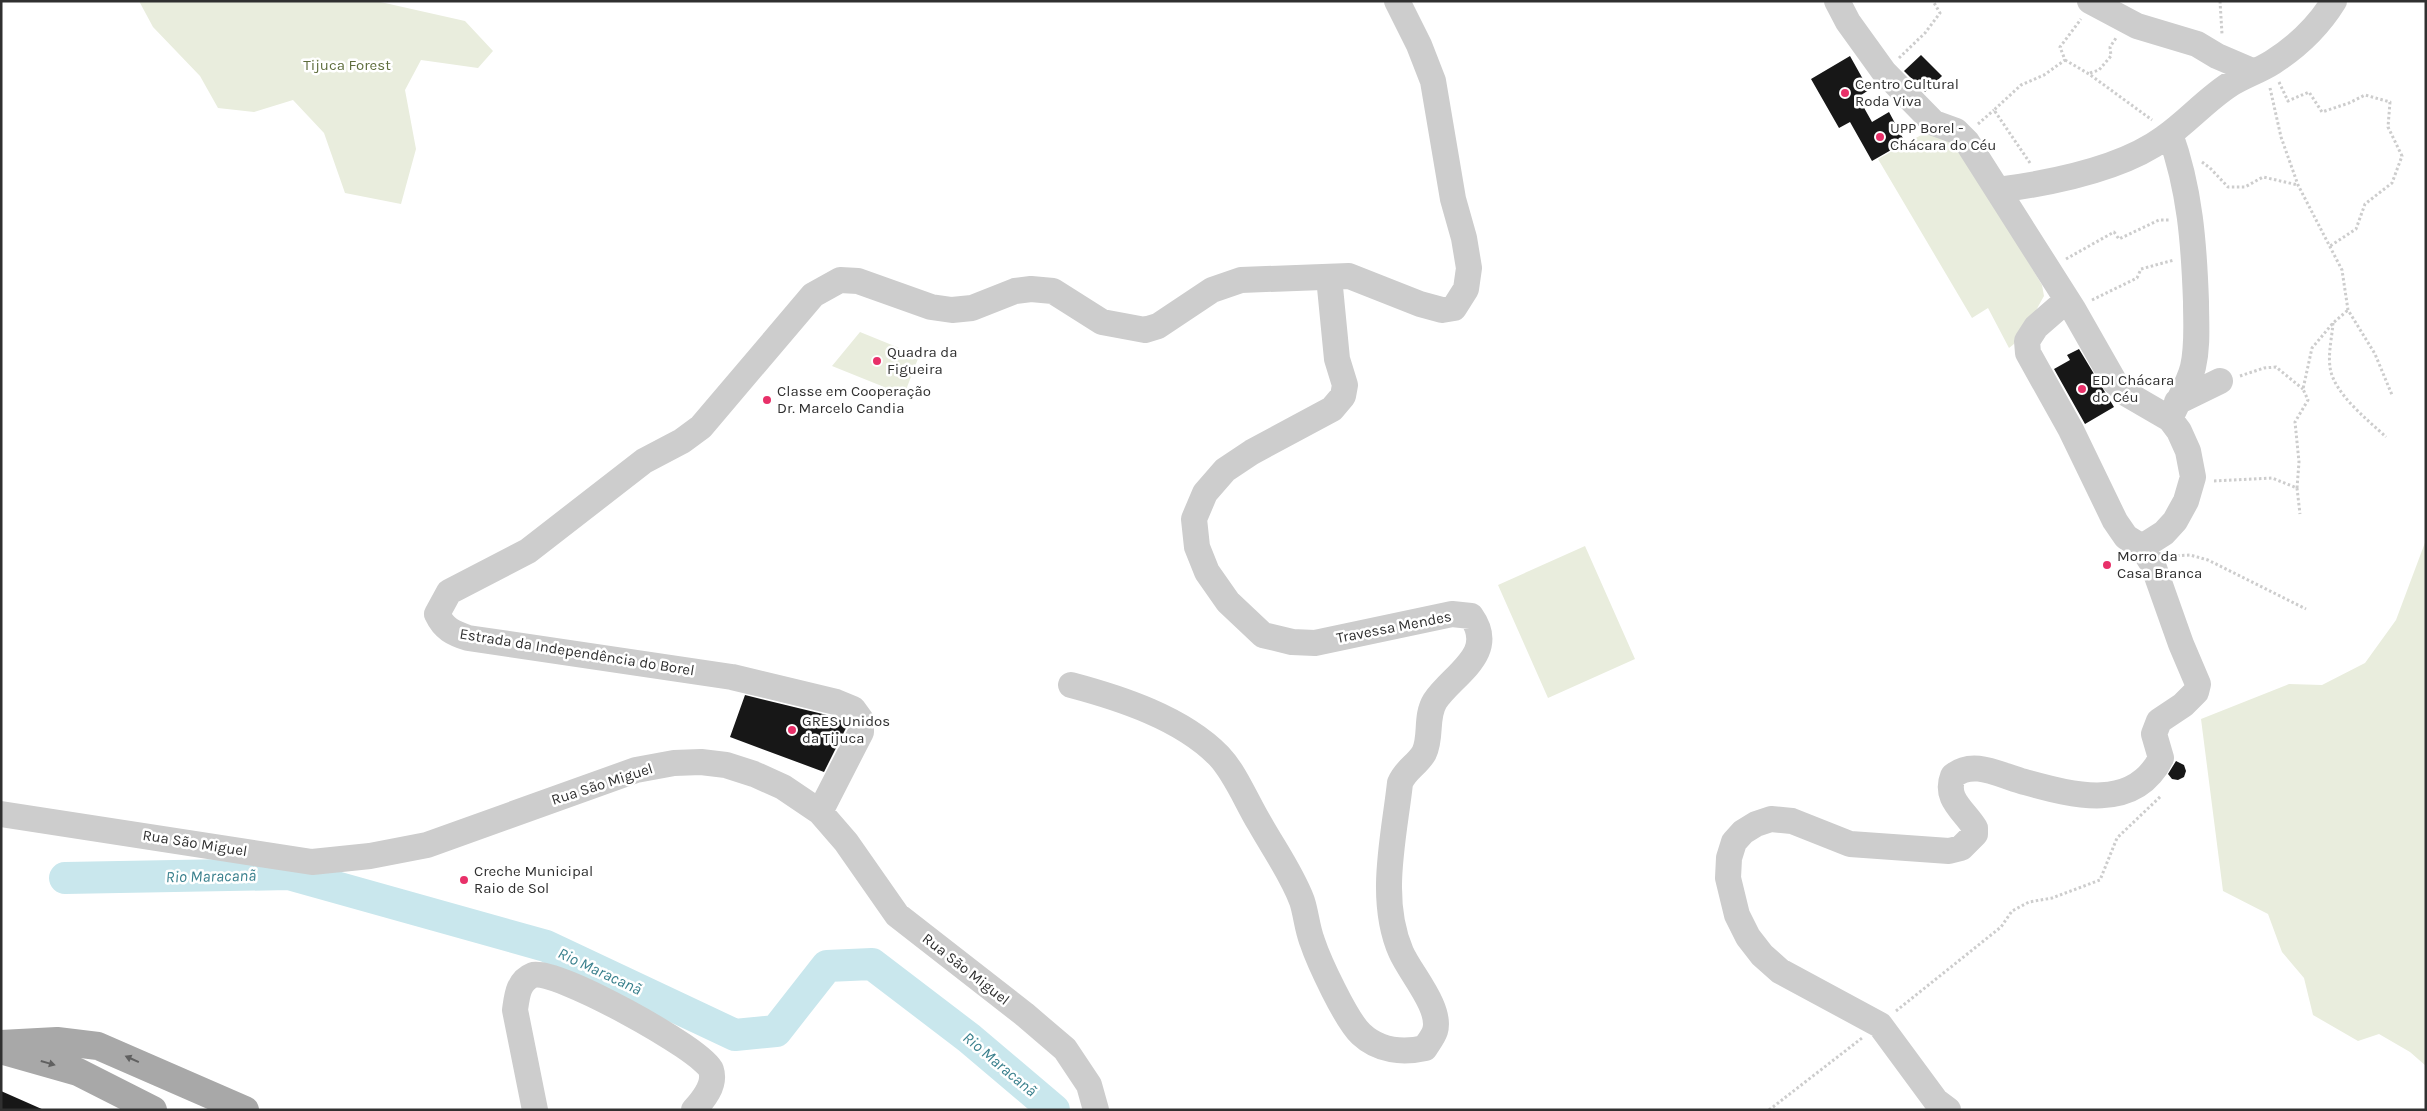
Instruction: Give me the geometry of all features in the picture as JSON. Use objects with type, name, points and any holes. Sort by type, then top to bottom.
[{"type":"main road","points":[[1,1044],[57,1041],[98,1046],[244,1110]]},
{"type":"main road","points":[[1,1050],[78,1072],[147,1107],[148,1090],[158,1083],[171,1084],[208,1093]]},
{"type":"street","name":"Estrada da Independência do Borel","points":[[820,812],[861,732],[860,720],[853,709],[836,702],[732,677],[468,638],[453,633],[443,626],[437,614],[441,604],[449,592],[528,551],[644,461],[682,441],[701,427],[813,295],[840,280],[858,281],[931,308],[952,310],[972,308],[1015,291],[1031,289],[1053,291],[1102,322],[1145,330],[1158,326],[1212,290],[1241,280],[1350,276],[1420,304],[1442,310],[1454,308],[1466,289],[1470,268],[1454,199],[1433,81],[1420,45],[1398,1]]},
{"type":"street","points":[[1838,1],[1848,22],[1884,72],[1934,123],[1956,131],[1967,142],[2048,269],[2114,381],[2127,394],[2174,411]]},
{"type":"street","points":[[2092,2],[2127,21],[2197,44],[2217,56],[2263,66]]},
{"type":"street","points":[[1998,190],[2100,169],[2146,148],[2172,139],[2218,92],[2303,41],[2324,7]]},
{"type":"street","points":[[2142,547],[2164,533],[2175,521],[2186,501],[2193,477],[2188,451],[2179,432],[2174,411],[2193,369],[2198,343],[2194,254],[2189,198],[2172,139]]},
{"type":"street","name":"Travessa Mendes","points":[[1070,685],[1120,698],[1195,736],[1220,757],[1302,900],[1312,940],[1325,972],[1342,1005],[1361,1034],[1388,1049],[1409,1052],[1425,1048],[1435,1030],[1432,1004],[1401,952],[1392,919],[1388,866],[1400,783],[1404,773],[1423,755],[1428,741],[1430,715],[1435,702],[1465,671],[1478,648],[1479,626],[1471,616],[1452,614],[1315,643],[1292,642],[1263,636],[1228,602],[1207,572],[1196,547],[1194,519],[1205,493],[1225,470],[1252,452],[1332,409],[1342,396],[1345,385],[1337,359],[1329,277]]},
{"type":"street","points":[[1948,1110],[1936,1101],[1880,1025],[1780,971],[1762,955],[1748,937],[1730,896],[1729,865],[1734,842],[1743,832],[1771,818],[1792,821],[1850,844],[1949,851],[1961,848],[1975,834],[1975,828],[1957,806],[1950,792],[1953,776],[1967,768],[1978,768],[2021,781],[2088,796],[2107,796],[2137,787],[2154,772],[2161,758],[2154,734],[2159,721],[2183,706],[2196,692],[2198,684],[2181,644],[2153,565],[2142,547],[2126,537],[2115,522],[2071,430],[2028,353],[2027,341],[2036,327],[2070,305]]},
{"type":"street","points":[[2174,411],[2220,381]]},
{"type":"street","name":"Rua São Miguel","points":[[1,814],[312,862],[370,856],[427,845],[636,770],[674,763],[701,762],[726,765],[754,774],[783,787],[820,812],[846,842],[897,915],[1024,1014],[1065,1049],[1089,1085],[1096,1110]]},
{"type":"street","points":[[535,1110],[515,1010],[517,994],[523,982],[534,975],[545,974],[559,978],[628,1012],[700,1057],[711,1068],[713,1080],[708,1091],[694,1110]]},
{"type":"path","points":[[1884,72],[1925,33],[1940,13],[1933,1]]},
{"type":"path","points":[[2217,56],[2222,34],[2220,1]]},
{"type":"path","points":[[2092,2],[2060,47],[2065,60],[2089,74],[2210,168],[2228,187],[2244,187],[2263,177],[2298,185]]},
{"type":"path","points":[[2089,74],[2099,70],[2111,56],[2110,47],[2127,21]]},
{"type":"path","points":[[2043,182],[1994,110],[2021,85],[2044,75],[2065,60]]},
{"type":"path","points":[[2263,66],[2281,137],[2298,185],[2342,270],[2348,310],[2376,354],[2392,395]]},
{"type":"path","points":[[2263,66],[2288,101],[2309,92],[2322,112],[2349,103],[2364,94],[2390,102],[2388,127],[2402,156],[2392,183],[2365,204],[2356,229],[2330,247]]},
{"type":"path","points":[[2048,269],[2114,232],[2119,239],[2158,220],[2191,220]]},
{"type":"path","points":[[2070,305],[2137,278],[2141,269],[2194,254]]},
{"type":"path","points":[[2303,388],[2312,348],[2333,323],[2348,310]]},
{"type":"path","points":[[2333,323],[2330,368],[2341,391],[2359,412],[2386,437]]},
{"type":"path","points":[[2220,381],[2264,368],[2276,368],[2303,388],[2308,400],[2295,422],[2299,462],[2297,488],[2300,514]]},
{"type":"path","points":[[2193,477],[2214,481],[2272,478],[2297,488]]},
{"type":"path","points":[[2142,547],[2169,556],[2190,555],[2208,560],[2306,609]]},
{"type":"path","points":[[1770,1110],[1880,1025],[2001,927],[2012,911],[2029,902],[2052,898],[2100,880],[2117,838],[2165,793],[2154,772]]},
{"type":"green space","name":"Tijuca Forest","points":[[139,1],[376,1],[465,21],[493,51],[478,68],[421,60],[405,90],[416,149],[401,204],[345,193],[324,133],[293,100],[254,112],[218,108],[200,76],[153,27]]},
{"type":"green space","points":[[1932,129],[1958,144],[2042,285],[2044,296],[2020,338],[2009,348],[1988,308],[1972,318],[1878,159]]},
{"type":"green space","name":"Quadra da Figueira","points":[[860,332],[919,356],[904,395],[832,366]]},
{"type":"green space","points":[[2426,540],[2426,1066],[2410,1052],[2379,1034],[2358,1041],[2313,1015],[2304,978],[2282,952],[2268,914],[2223,891],[2201,719],[2289,684],[2322,685],[2365,663],[2396,620]]},
{"type":"green space","points":[[1585,546],[1635,659],[1548,698],[1498,585]]},
{"type":"building","points":[[1921,55],[1942,76],[1925,92],[1904,71]]},
{"type":"building","points":[[1850,56],[1869,90],[1858,97],[1872,122],[1889,112],[1905,142],[1872,161],[1850,122],[1839,128],[1811,79]]},
{"type":"building","points":[[2079,349],[2114,407],[2085,424],[2054,369],[2070,360],[2067,355]]},
{"type":"building","name":"GRES Unidos da Tijuca","points":[[745,695],[831,716],[843,721],[846,728],[824,772],[730,737]]},
{"type":"building","points":[[2176,761],[2184,765],[2186,771],[2184,777],[2178,780],[2172,779],[2168,774]]},
{"type":"building","points":[[1,1091],[44,1110],[1,1110]]},
{"type":"waterway","name":"Rio Maracanã","points":[[65,878],[289,874],[546,946],[735,1035],[776,1031],[827,966],[872,964],[969,1038],[1054,1110]]},
{"type":"place","name":"Centro Cultural Roda Viva","points":[[1845,93]]},
{"type":"place","name":"UPP Borel - Chácara do Céu","points":[[1880,137]]},
{"type":"place","name":"Quadra da Figueira","points":[[877,361]]},
{"type":"place","name":"EDI Chácara do Céu","points":[[2082,389]]},
{"type":"place","name":"Classe em Cooperação Dr. Marcelo Candia","points":[[767,400]]},
{"type":"place","name":"Morro da Casa Branca","points":[[2107,565]]},
{"type":"place","name":"GRES Unidos da Tijuca","points":[[792,730]]},
{"type":"place","name":"Creche Municipal Raio de Sol","points":[[464,880]]}]
